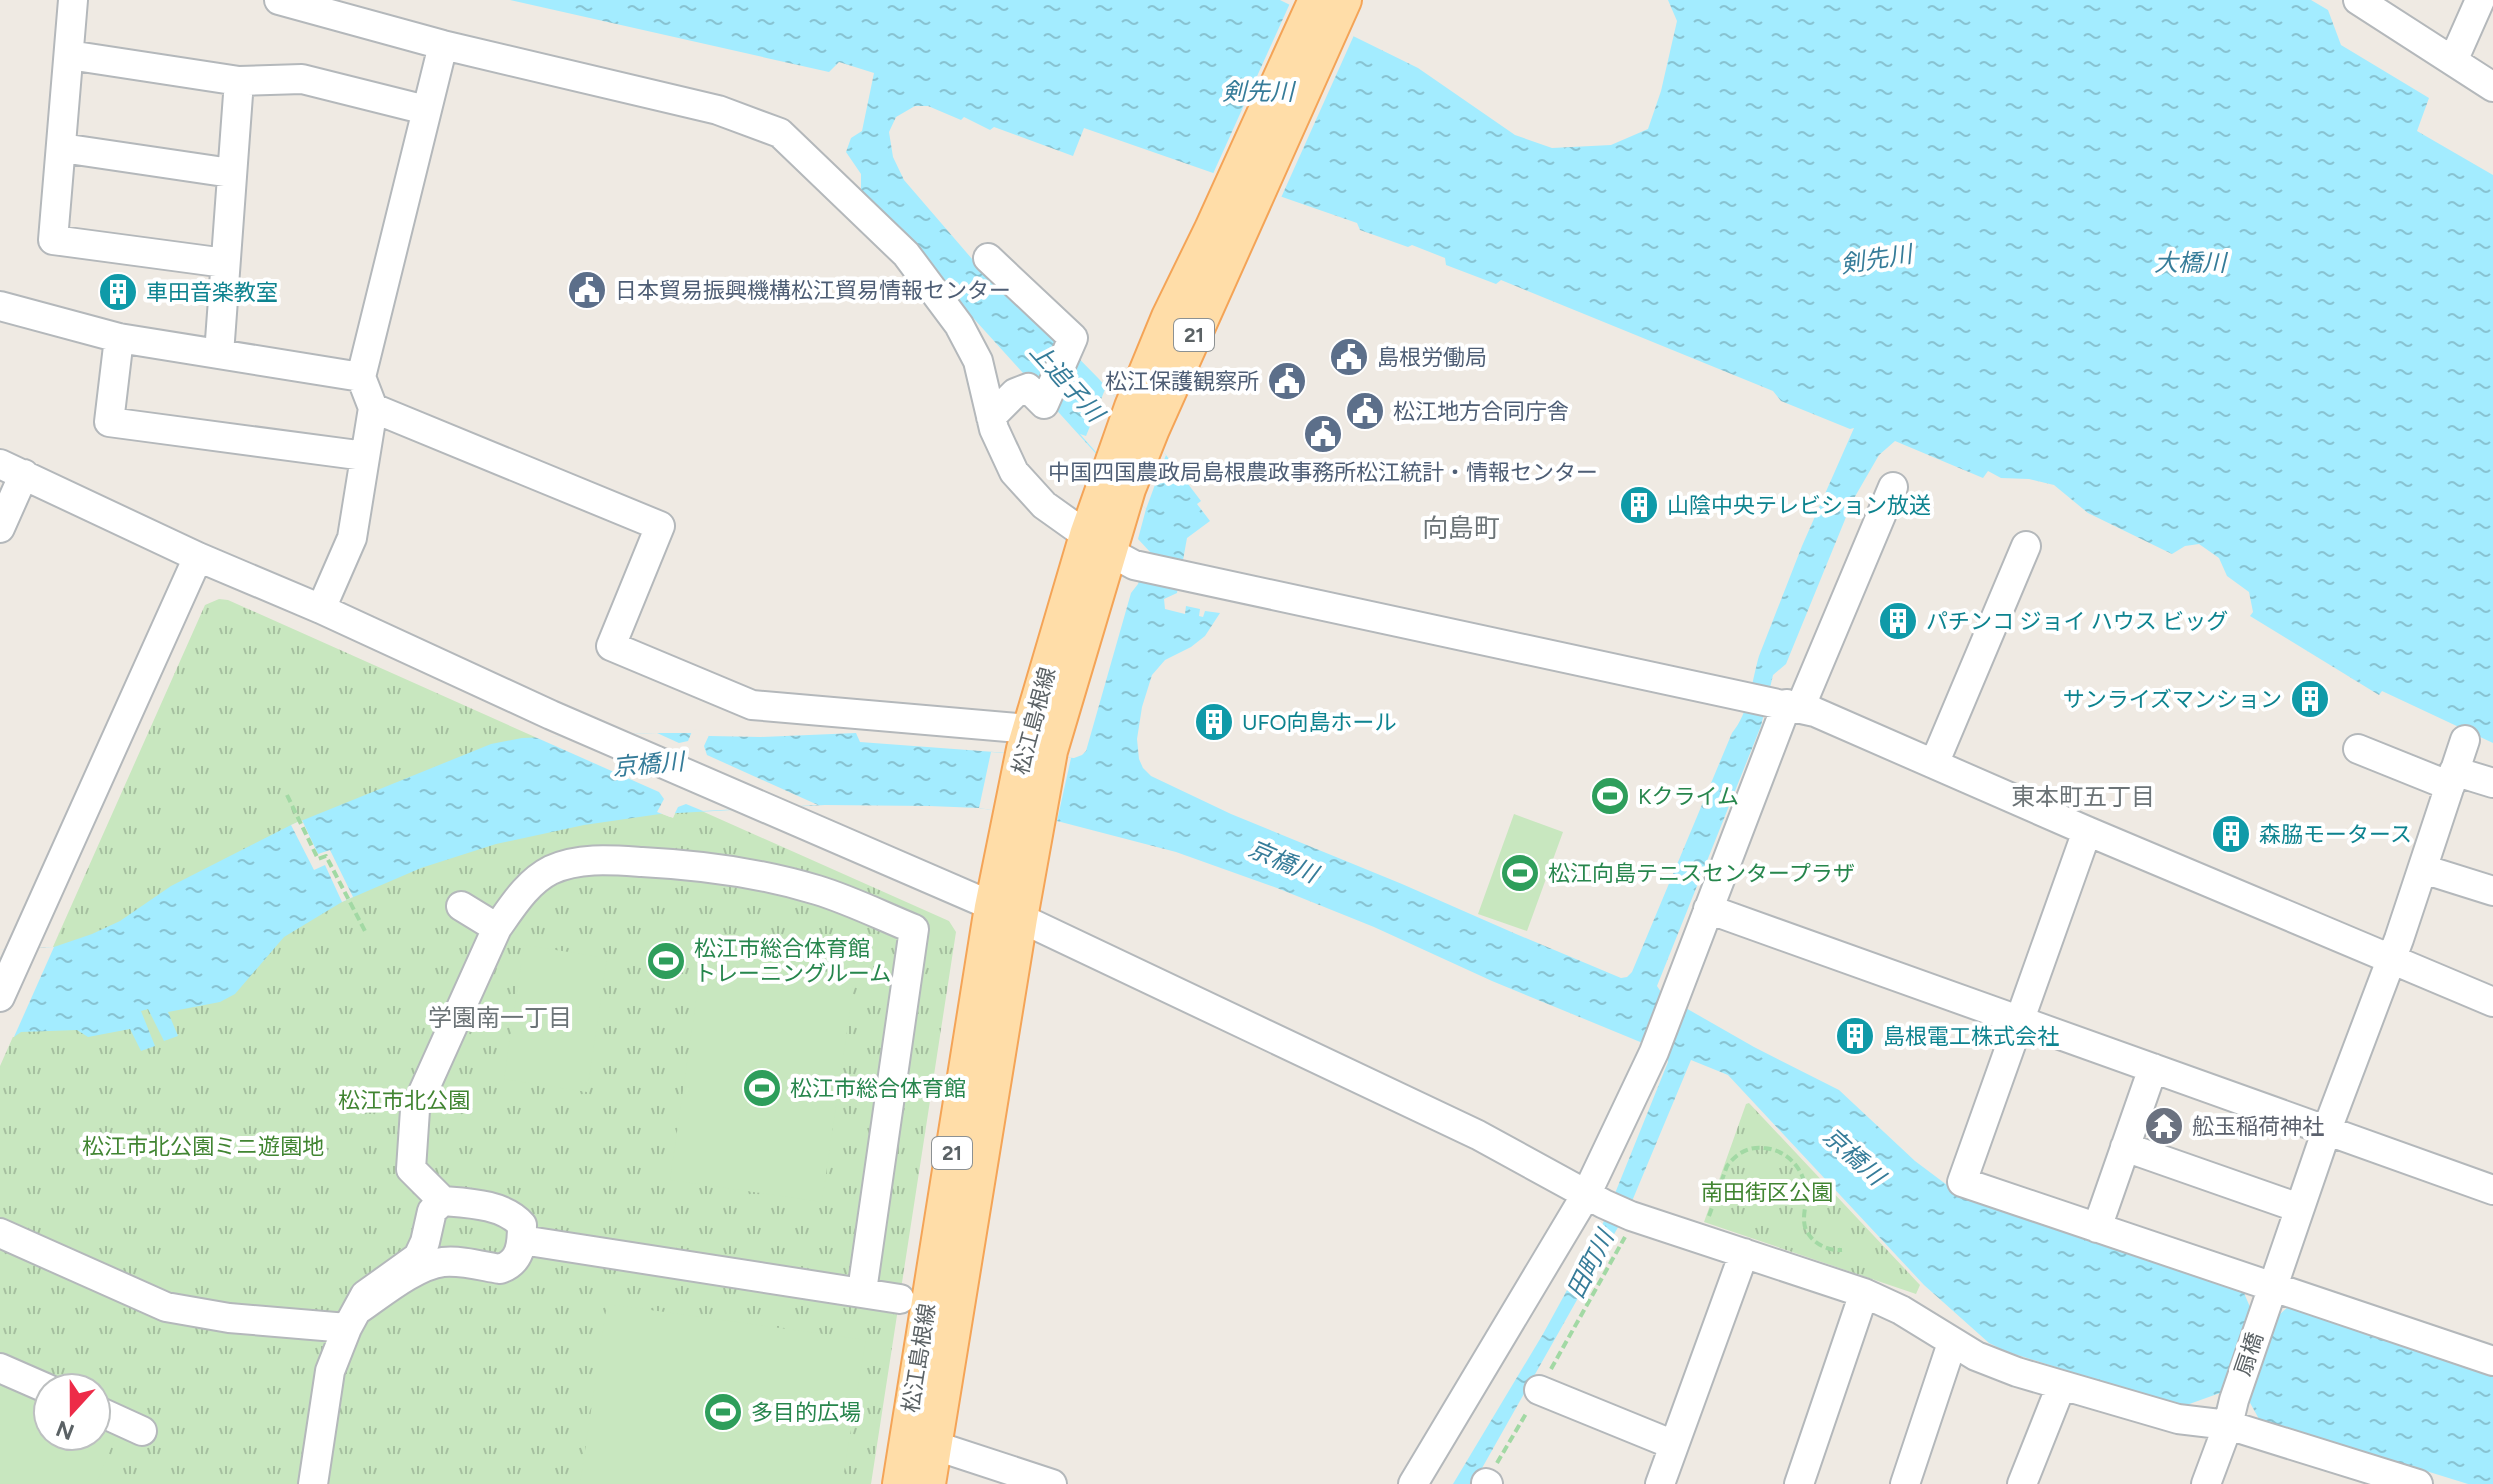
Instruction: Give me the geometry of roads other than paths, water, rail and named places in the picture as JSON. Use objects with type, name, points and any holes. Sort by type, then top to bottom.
[{"type":"main road","name":"松江島根線","points":[[900,1484],[1035,743],[1110,551],[1119,479],[1142,418],[1224,235],[1316,0]]},
{"type":"main road","name":"松江島根線","points":[[1224,235],[1344,0]]},
{"type":"main road","name":"松江島根線","points":[[928,1484],[1006,912]]},
{"type":"street","points":[[73,0],[53,240],[225,263]]},
{"type":"street","points":[[279,0],[443,45],[718,110],[780,133],[906,254],[959,325],[978,361],[994,429],[1014,472],[1044,505],[1110,551],[1231,584],[1815,712],[2087,831],[2493,1002]]},
{"type":"street","points":[[2358,0],[2493,87]]},
{"type":"street","points":[[2453,61],[2480,0]]},
{"type":"street","points":[[321,609],[352,538],[373,408],[361,377],[443,45]]},
{"type":"street","points":[[69,55],[239,81],[302,79],[426,110]]},
{"type":"street","points":[[219,354],[239,81]]},
{"type":"street","points":[[62,148],[231,173]]},
{"type":"street","points":[[988,258],[1073,338],[1044,404],[1028,388],[1015,393],[991,417]]},
{"type":"street","points":[[0,306],[119,338],[361,377]]},
{"type":"street","points":[[119,338],[109,422],[365,456]]},
{"type":"street","points":[[373,408],[660,526],[611,646],[752,705],[1035,743]]},
{"type":"street","points":[[0,528],[12,469],[198,557],[321,609],[551,715],[1006,912],[1478,1135],[1632,1216],[1864,1293],[1901,1310],[1976,1356],[2003,1367],[2178,1419],[2231,1413],[2418,1484]]},
{"type":"street","points":[[1413,1484],[1595,1199],[1787,705],[1893,487]]},
{"type":"street","points":[[1934,764],[2026,546]]},
{"type":"street","points":[[0,997],[13,936],[142,685],[198,557]]},
{"type":"street","name":"扇橋","points":[[2206,1484],[2299,1208],[2423,869],[2465,740]]},
{"type":"street","points":[[2358,749],[2452,778],[2493,783]]},
{"type":"street","points":[[2087,831],[1962,1182],[2097,1228],[2269,1298],[2490,1351]]},
{"type":"street","points":[[0,1233],[166,1307],[229,1318],[353,1318],[393,1286],[438,1262],[500,1269],[508,1267],[519,1255],[522,1240],[522,1225],[515,1217],[503,1211],[443,1201],[411,1169],[415,1110],[497,928],[519,896],[537,879],[569,864],[606,860],[680,864],[761,876],[819,891],[914,929],[862,1291]]},
{"type":"street","points":[[2423,869],[2493,891]]},
{"type":"street","points":[[461,906],[497,928]]},
{"type":"street","points":[[1708,909],[2493,1190]]},
{"type":"street","points":[[2097,1228],[2153,1068]]},
{"type":"street","points":[[2125,1147],[2299,1208]]},
{"type":"street","points":[[313,1484],[330,1371],[353,1318],[365,1295],[418,1257],[432,1211],[443,1201]]},
{"type":"street","points":[[522,1240],[900,1299]]},
{"type":"street","points":[[1660,1484],[1744,1253]]},
{"type":"street","points":[[1799,1484],[1864,1293]]},
{"type":"street","points":[[1905,1484],[1952,1343]]},
{"type":"street","points":[[0,1368],[32,1382]]},
{"type":"street","points":[[2022,1484],[2061,1386]]},
{"type":"street","points":[[1539,1390],[1674,1445]]},
{"type":"street","points":[[112,1417],[142,1431]]},
{"type":"street","points":[[933,1445],[1052,1484]]},
{"type":"water","points":[[510,0],[1280,0],[1418,68],[1515,135],[1552,148],[1611,145],[1648,129],[1661,91],[1677,21],[1668,0],[2311,0],[2328,10],[2341,45],[2429,98],[2417,131],[2493,175],[2493,743],[2382,691],[2379,695],[2250,616],[2253,612],[2249,592],[2227,576],[2219,558],[2199,544],[2185,546],[2172,554],[2088,513],[2054,485],[2029,479],[2001,478],[1988,471],[1983,478],[1895,441],[1879,455],[1853,500],[1786,664],[1773,675],[1761,726],[1657,986],[1663,995],[1754,1047],[1839,1090],[1915,1161],[1951,1188],[2241,1286],[2250,1307],[2278,1316],[2291,1304],[2493,1373],[2493,1484],[2468,1484],[2259,1419],[2249,1401],[2220,1393],[2181,1407],[2005,1351],[1989,1343],[1924,1285],[1728,1075],[1691,1060],[1630,1206],[1473,1484],[1453,1484],[1543,1334],[1601,1228],[1668,1062],[1667,1053],[1277,888],[1176,852],[1057,821],[979,808],[825,805],[660,814],[584,825],[496,844],[421,868],[342,902],[284,937],[235,994],[220,1002],[168,1012],[178,1036],[164,1041],[148,1009],[141,1011],[155,1046],[141,1051],[130,1029],[88,1037],[77,1030],[21,1032],[14,1037],[0,1037],[0,950],[54,947],[92,934],[120,921],[171,886],[291,825],[491,744],[522,738],[657,733],[761,737],[856,733],[860,742],[1074,758],[1086,751],[1131,593],[1151,553],[1138,539],[1146,509],[861,194],[861,174],[846,152],[851,138],[862,131],[874,73],[839,62],[829,72]],"holes":[[[915,106],[928,106],[961,120],[964,117],[990,130],[994,127],[1073,156],[1084,128],[1357,223],[1360,230],[1445,258],[1446,265],[1496,284],[1501,280],[1773,391],[1781,401],[1854,428],[1802,546],[1759,656],[1742,716],[1732,733],[1632,972],[1627,977],[1621,978],[1231,814],[1151,776],[1143,768],[1137,739],[1142,707],[1152,675],[1165,660],[1205,636],[1220,613],[1205,611],[1203,617],[1199,616],[1200,609],[1186,606],[1185,614],[1165,609],[1164,599],[1177,593],[1187,538],[1210,521],[1197,504],[1201,501],[1166,455],[1099,379],[1043,322],[985,274],[904,180],[893,157],[889,132],[896,117]]]},
{"type":"place","name":"日本貿易振興機構松江貿易情報センター","points":[[587,290]]},
{"type":"place","name":"車田音楽教室","points":[[118,292]]},
{"type":"place","name":"島根労働局","points":[[1349,357]]},
{"type":"place","name":"松江保護観察所","points":[[1287,381]]},
{"type":"place","name":"松江地方合同庁舎","points":[[1365,411]]},
{"type":"place","name":"中国四国農政局島根農政事務所松江統計・情報センター","points":[[1323,434]]},
{"type":"place","name":"山陰中央テレビション放送","points":[[1639,505]]},
{"type":"place","name":"パチンコ ジョイ ハウス ビッグ","points":[[1898,621]]},
{"type":"place","name":"サンライズマンション","points":[[2310,699]]},
{"type":"place","name":"UFO向島ホール","points":[[1214,722]]},
{"type":"place","name":"Kクライム","points":[[1610,796]]},
{"type":"place","name":"森脇モータース","points":[[2231,834]]},
{"type":"place","name":"松江向島テニスセンタープラザ","points":[[1520,873]]},
{"type":"place","name":"松江市総合体育館 トレーニングルーム","points":[[666,961]]},
{"type":"place","name":"島根電工株式会社","points":[[1855,1036]]},
{"type":"place","name":"松江市総合体育館","points":[[762,1088]]},
{"type":"place","name":"舩玉稲荷神社","points":[[2164,1126]]},
{"type":"place","name":"多目的広場","points":[[723,1412]]},
{"type":"district","name":"向島町","points":[[1461,528]]},
{"type":"district","name":"東本町五丁目","points":[[2083,796]]},
{"type":"district","name":"学園南一丁目","points":[[500,1017]]},
{"type":"water label","name":"剣先川","points":[[1258,91]]},
{"type":"water label","name":"剣先川","points":[[1876,259]]},
{"type":"water label","name":"大橋川","points":[[2190,262]]},
{"type":"water label","name":"上追子川","points":[[1067,382]]},
{"type":"water label","name":"京橋川","points":[[648,764]]},
{"type":"water label","name":"京橋川","points":[[1283,861]]},
{"type":"water label","name":"京橋川","points":[[1854,1156]]},
{"type":"water label","name":"田町川","points":[[1590,1264]]},
{"type":"park label","name":"松江市北公園","points":[[404,1100]]},
{"type":"park label","name":"松江市北公園ミニ遊園地","points":[[203,1146]]},
{"type":"park label","name":"南田街区公園","points":[[1767,1192]]}]
